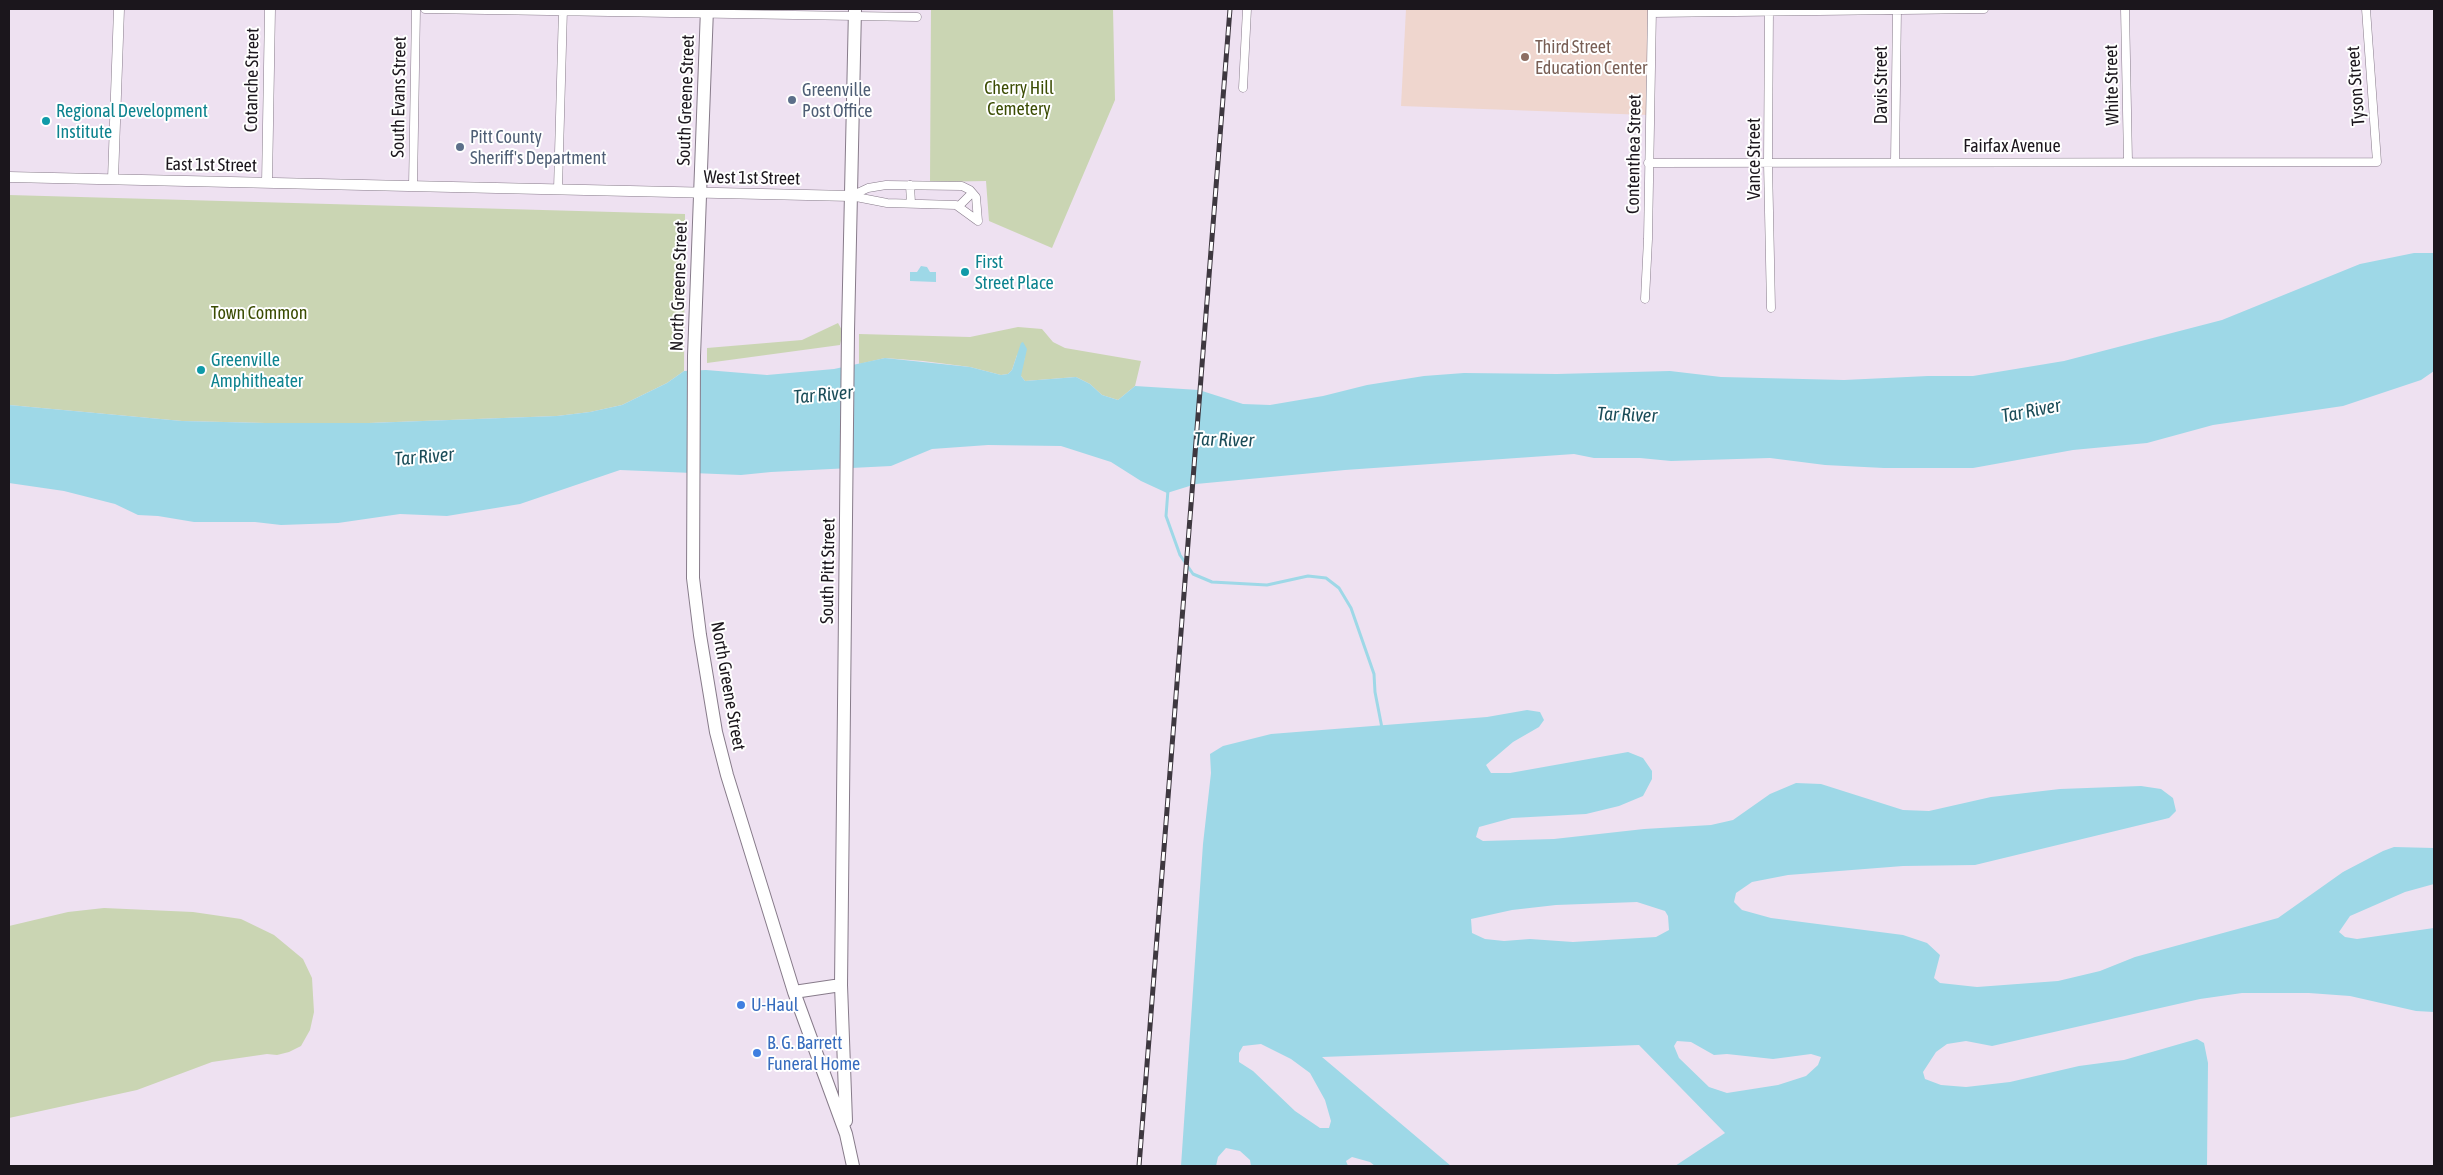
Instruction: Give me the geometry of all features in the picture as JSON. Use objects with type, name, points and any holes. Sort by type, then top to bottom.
[{"type":"main road","name":"South Greene Street","points":[[700,193],[707,11]]},
{"type":"main road","name":"South Pitt Street","points":[[846,1134],[841,986],[848,336],[855,13]]},
{"type":"main road","name":"North Greene Street","points":[[700,193],[694,356],[693,578],[707,680],[727,775],[794,992],[846,1134],[853,1166]]},
{"type":"main road","points":[[794,992],[841,986]]},
{"type":"street","points":[[113,179],[119,9]]},
{"type":"street","name":"Cotanche Street","points":[[267,183],[270,9]]},
{"type":"street","name":"South Evans Street","points":[[413,186],[416,9]]},
{"type":"street","points":[[426,9],[855,13],[917,17]]},
{"type":"street","points":[[1243,88],[1247,9]]},
{"type":"street","name":"Vance Street","points":[[1770,9],[1768,163],[1771,308]]},
{"type":"street","name":"Davis Street","points":[[1896,162],[1897,9]]},
{"type":"street","points":[[1652,11],[1984,9]]},
{"type":"street","name":"White Street","points":[[2125,9],[2128,161]]},
{"type":"street","name":"Tyson Street","points":[[2366,9],[2377,162]]},
{"type":"street","points":[[558,189],[563,10]]},
{"type":"street","name":"Contenthea Street","points":[[1645,299],[1648,239],[1652,11]]},
{"type":"street","name":"Fairfax Avenue","points":[[1648,164],[2128,161],[2377,162]]},
{"type":"street","name":"East 1st Street","points":[[9,177],[413,186]]},
{"type":"street","points":[[910,185],[911,203]]},
{"type":"street","points":[[910,185],[962,186],[976,197],[978,221],[959,206],[872,201],[851,196],[868,188],[910,185]]},
{"type":"street","name":"West 1st Street","points":[[413,186],[851,196]]},
{"type":"street","points":[[959,206],[972,193]]},
{"type":"shaded area","name":"Third Street Education Center","points":[[1406,9],[1648,9],[1647,115],[1401,106]]},
{"type":"green space","name":"Cherry Hill Cemetery","points":[[931,9],[1113,9],[1115,100],[1052,248],[989,221],[986,181],[930,182]]},
{"type":"green space","name":"Town Common","points":[[9,195],[685,214],[684,371],[667,383],[622,405],[590,412],[557,416],[369,423],[265,423],[182,421],[9,405]]},
{"type":"green space","points":[[838,323],[843,332],[840,345],[707,363],[707,348],[802,340]]},
{"type":"green space","points":[[1018,327],[1042,329],[1053,342],[1065,348],[1141,361],[1135,386],[1118,400],[1102,395],[1090,384],[1076,377],[1025,381],[1021,376],[1021,370],[1025,357],[1017,355],[1012,370],[1008,374],[1001,375],[970,367],[885,358],[859,364],[859,334],[970,337]]},
{"type":"green space","points":[[104,908],[193,912],[241,919],[274,935],[303,959],[312,978],[314,1012],[310,1030],[301,1046],[277,1055],[267,1054],[212,1062],[137,1090],[9,1118],[9,926],[68,912]]},
{"type":"water","name":"Tar River","points":[[2414,253],[2434,253],[2434,371],[2421,380],[2343,406],[2213,425],[2147,443],[2073,450],[1973,468],[1884,468],[1825,465],[1770,458],[1671,461],[1640,458],[1594,458],[1574,454],[1345,470],[1196,484],[1167,493],[1141,481],[1111,462],[1061,446],[988,445],[932,449],[891,466],[741,475],[620,470],[520,504],[447,516],[400,514],[338,523],[281,525],[255,522],[194,522],[138,515],[115,504],[64,491],[9,483],[9,405],[182,421],[265,423],[369,423],[557,416],[590,412],[622,405],[667,383],[684,371],[706,370],[767,375],[834,369],[885,358],[970,367],[1001,375],[1008,374],[1012,370],[1023,342],[1027,349],[1021,376],[1025,381],[1076,377],[1090,384],[1102,395],[1118,400],[1135,386],[1199,390],[1243,404],[1270,405],[1323,396],[1367,385],[1424,376],[1464,373],[1557,374],[1670,371],[1721,377],[1844,380],[1973,376],[2064,361],[2222,320],[2360,264]]},
{"type":"water","points":[[921,266],[927,267],[930,272],[936,272],[936,282],[910,281],[910,272],[917,272]]},
{"type":"water","points":[[1527,710],[1540,712],[1544,720],[1539,727],[1513,742],[1486,765],[1491,773],[1510,773],[1628,752],[1643,758],[1652,771],[1652,779],[1643,796],[1619,806],[1586,814],[1512,818],[1479,827],[1476,837],[1483,841],[1554,839],[1644,829],[1711,825],[1733,820],[1770,794],[1796,783],[1821,784],[1903,810],[1929,811],[1991,797],[2060,789],[2141,786],[2161,789],[2173,798],[2176,811],[2169,818],[1975,865],[1903,866],[1788,875],[1752,882],[1736,893],[1734,902],[1742,910],[1771,918],[1903,935],[1927,943],[1940,955],[1934,978],[1940,983],[1977,987],[2058,981],[2100,971],[2135,957],[2278,918],[2343,872],[2383,851],[2394,847],[2434,848],[2434,884],[2405,892],[2350,916],[2339,932],[2345,937],[2357,939],[2434,928],[2434,1012],[2416,1011],[2350,996],[2309,993],[2242,993],[2200,999],[1992,1046],[1966,1041],[1947,1044],[1936,1052],[1923,1072],[1925,1079],[1941,1085],[1966,1087],[2010,1082],[2079,1066],[2124,1060],[2197,1039],[2204,1043],[2208,1063],[2207,1166],[1675,1166],[1725,1133],[1639,1045],[1322,1057],[1451,1166],[1375,1166],[1370,1162],[1352,1157],[1346,1161],[1348,1166],[1251,1166],[1250,1160],[1240,1151],[1226,1148],[1218,1157],[1216,1166],[1181,1166],[1203,844],[1211,773],[1210,754],[1223,746],[1271,734],[1487,717]],"holes":[[[1637,902],[1665,911],[1668,916],[1669,930],[1656,937],[1573,942],[1530,939],[1504,941],[1485,939],[1472,933],[1471,919],[1512,910],[1556,905]],[[1677,1041],[1691,1042],[1714,1055],[1727,1054],[1773,1059],[1811,1054],[1821,1057],[1818,1065],[1806,1076],[1778,1085],[1727,1093],[1709,1087],[1679,1058],[1674,1046]],[[1261,1044],[1291,1059],[1310,1073],[1325,1100],[1331,1121],[1329,1128],[1320,1128],[1295,1111],[1253,1071],[1239,1062],[1239,1053],[1243,1046]]]},
{"type":"waterway","points":[[1168,490],[1166,516],[1180,555],[1193,574],[1212,582],[1267,585],[1308,576],[1326,578],[1339,588],[1351,608],[1374,674],[1375,692],[1382,728]]},
{"type":"railway","points":[[1139,1166],[1230,9]]},
{"type":"place","name":"Third Street Education Center","points":[[1525,57]]},
{"type":"place","name":"Greenville Post Office","points":[[792,100]]},
{"type":"place","name":"Regional Development Institute","points":[[46,121]]},
{"type":"place","name":"Pitt County Sheriff's Department","points":[[460,147]]},
{"type":"place","name":"First Street Place","points":[[965,272]]},
{"type":"place","name":"Greenville Amphitheater","points":[[201,370]]},
{"type":"place","name":"U-Haul","points":[[741,1005]]},
{"type":"place","name":"B. G. Barrett Funeral Home","points":[[757,1053]]}]
